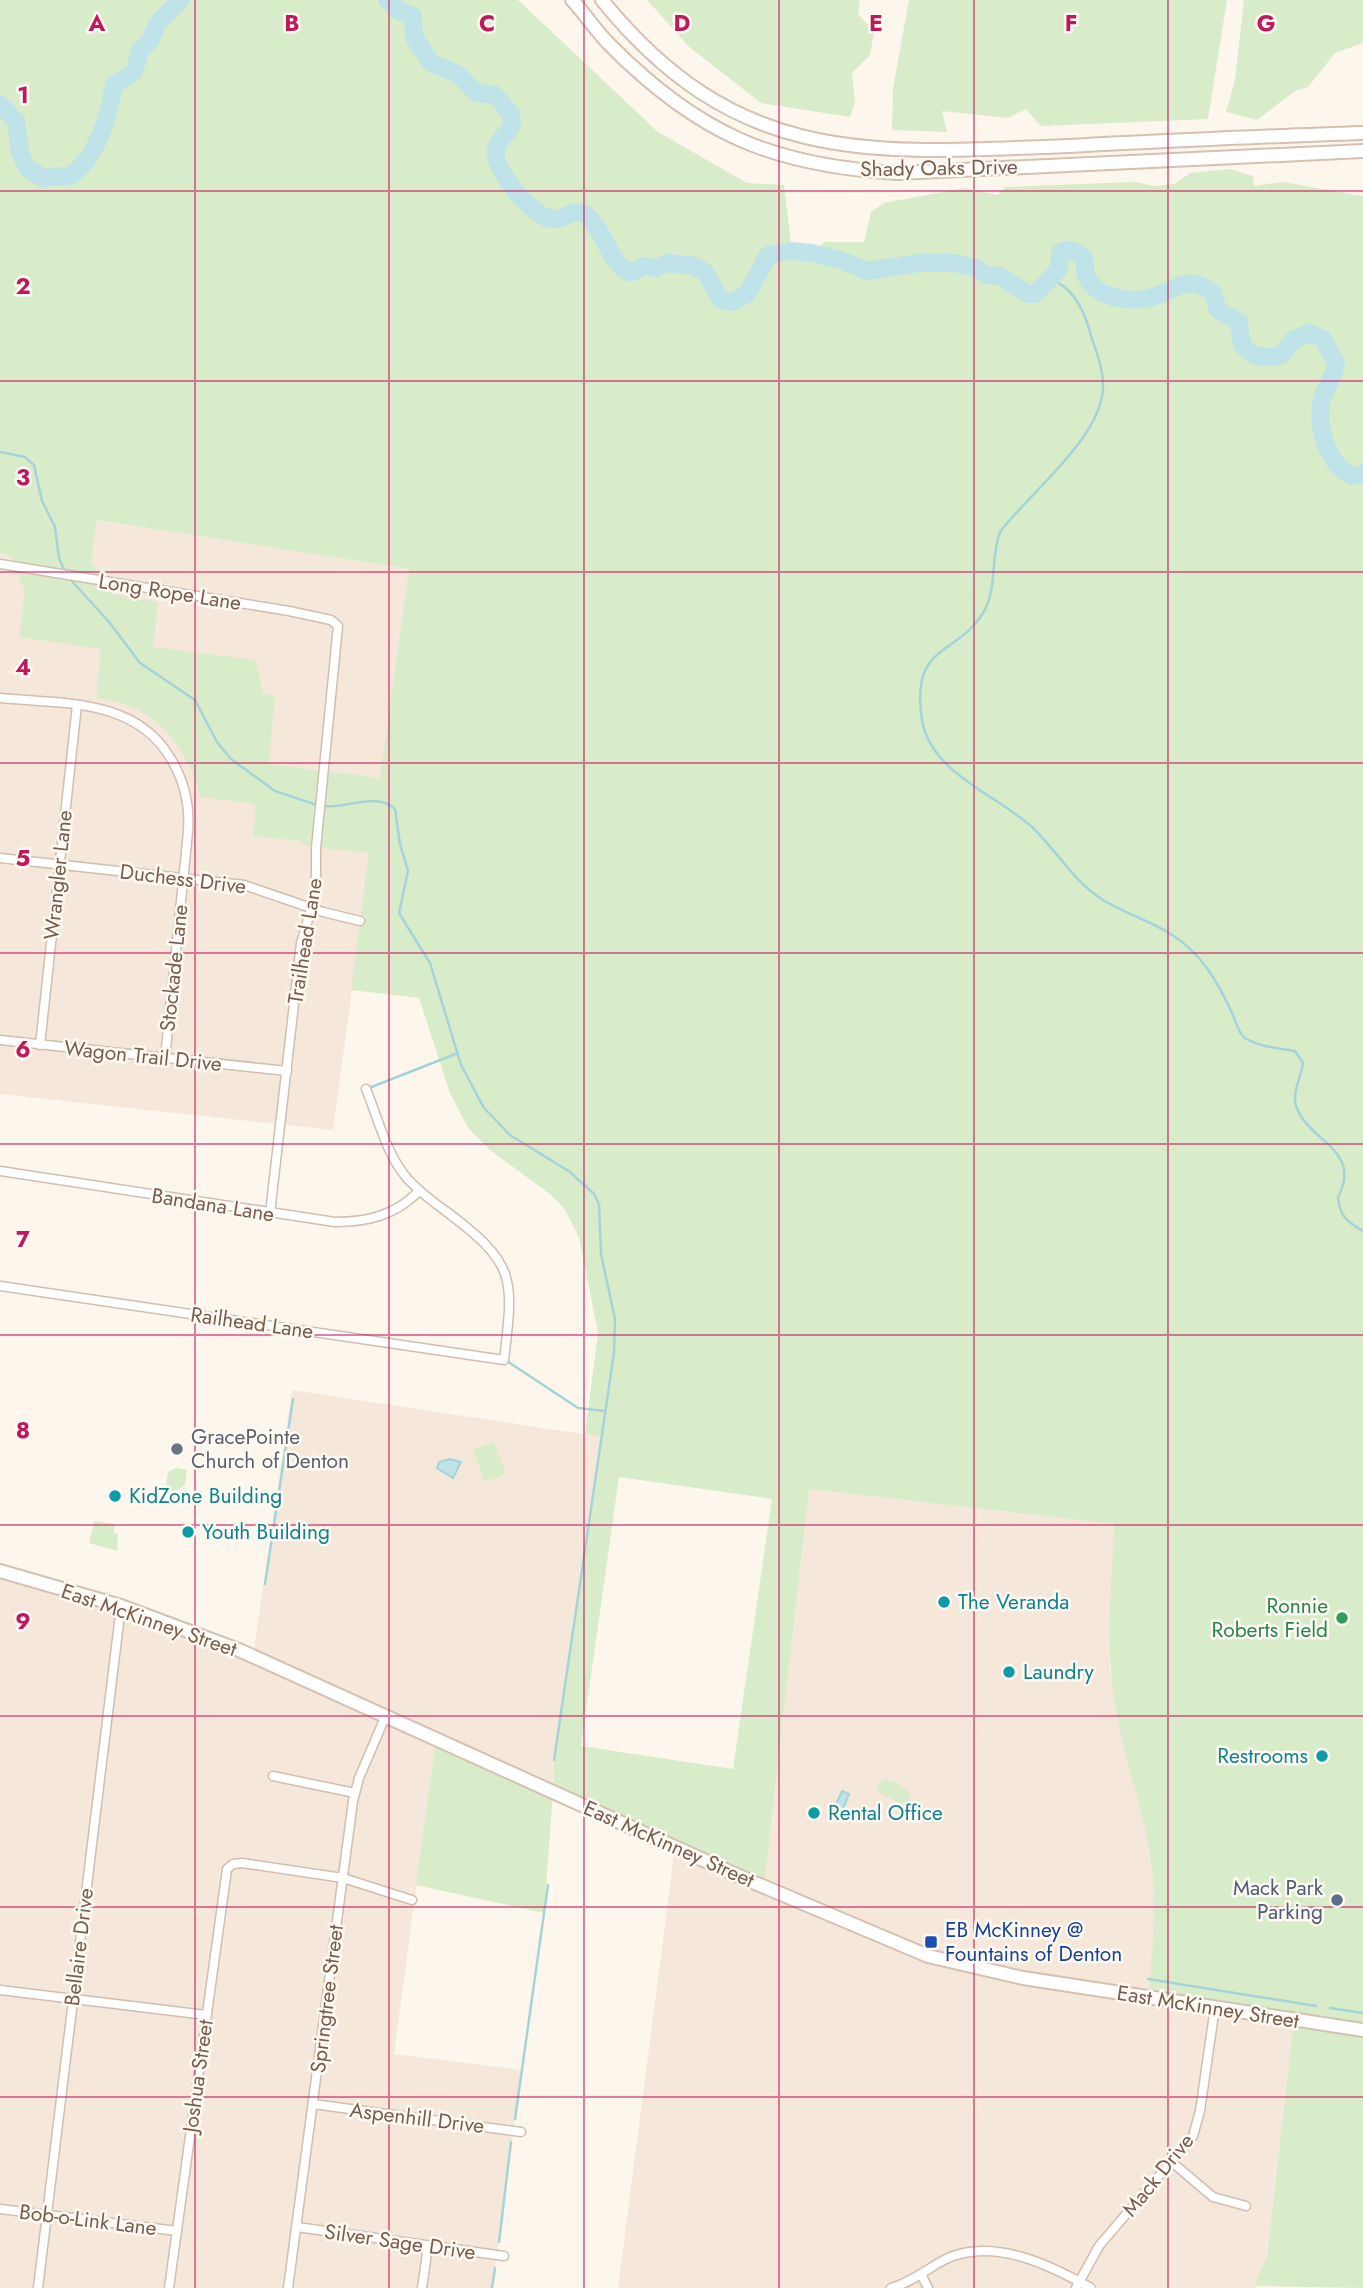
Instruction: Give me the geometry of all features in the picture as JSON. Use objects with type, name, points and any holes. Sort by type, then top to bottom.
[{"type":"street","name":"Shady Oaks Drive","points":[[572,0],[607,42],[676,104],[730,136],[788,159],[856,171],[898,173],[1363,151]]},
{"type":"street","name":"Shady Oaks Drive","points":[[602,0],[661,63],[698,90],[765,126],[825,143],[859,148],[957,150],[1363,133]]},
{"type":"street","points":[[1333,134],[1334,152]]},
{"type":"street","name":"Long Rope Lane","points":[[0,564],[289,611],[331,620],[338,626]]},
{"type":"street","name":"Trailhead Lane","points":[[270,1213],[301,943],[316,886],[316,848],[338,626]]},
{"type":"street","name":"Stockade Lane","points":[[0,698],[113,711],[142,724],[169,755],[183,781],[188,805],[165,1058]]},
{"type":"street","name":"Wrangler Lane","points":[[40,1045],[77,705]]},
{"type":"street","name":"Duchess Drive","points":[[0,858],[249,886],[312,908],[360,920]]},
{"type":"street","name":"Wagon Trail Drive","points":[[0,1040],[287,1071]]},
{"type":"street","points":[[366,1089],[390,1150],[405,1177],[419,1191]]},
{"type":"street","name":"Bandana Lane","points":[[0,1171],[324,1222],[358,1221],[390,1213],[419,1191]]},
{"type":"street","name":"Railhead Lane","points":[[0,1286],[504,1360],[510,1312],[503,1268],[485,1241],[419,1191]]},
{"type":"street","name":"East McKinney Street","points":[[0,1571],[121,1606],[239,1650],[741,1877],[911,1950],[1023,1978],[1363,2031]]},
{"type":"street","name":"Bellaire Drive","points":[[38,2288],[121,1606]]},
{"type":"street","name":"Springtree Street","points":[[288,2288],[355,1793],[386,1715]]},
{"type":"street","points":[[273,1776],[355,1793]]},
{"type":"street","name":"Joshua Street","points":[[169,2288],[224,1879],[229,1866],[242,1863],[343,1878]]},
{"type":"street","points":[[343,1878],[412,1900]]},
{"type":"street","points":[[0,1990],[206,2015]]},
{"type":"street","name":"Mack Drive","points":[[1077,2285],[1106,2236],[1188,2145],[1197,2125],[1216,2007]]},
{"type":"street","name":"Aspenhill Drive","points":[[313,2104],[521,2132]]},
{"type":"street","points":[[1173,2163],[1207,2194],[1246,2206]]},
{"type":"street","name":"Bob-o-Link Lane","points":[[0,2208],[177,2231]]},
{"type":"street","name":"Silver Sage Drive","points":[[297,2227],[504,2256]]},
{"type":"street","points":[[422,2288],[428,2246]]},
{"type":"street","points":[[891,2288],[952,2257],[983,2252],[1036,2261],[1077,2285],[1091,2288]]},
{"type":"street","points":[[921,2274],[928,2288]]},
{"type":"shaded area","points":[[0,505],[409,569],[333,1130],[0,1094]]},
{"type":"shaded area","points":[[292,1390],[603,1437],[554,1760],[553,1792],[436,1738],[394,2054],[522,2070],[492,2288],[0,2288],[0,1571],[253,1655]]},
{"type":"shaded area","points":[[809,1489],[1114,1524],[1110,1669],[1148,1844],[1154,1888],[1155,1925],[1149,1997],[1294,2019],[1267,2257],[1256,2288],[618,2288],[675,1847],[764,1886]]},
{"type":"green space","points":[[0,0],[518,0],[658,132],[747,183],[784,185],[792,251],[818,254],[818,248],[825,242],[864,242],[871,212],[884,203],[964,188],[997,195],[1006,187],[1136,182],[1154,186],[1175,184],[1190,173],[1230,169],[1253,176],[1254,186],[1283,182],[1363,196],[1363,2288],[1254,2286],[1267,2257],[1294,2019],[1148,1998],[1154,1921],[1151,1863],[1116,1709],[1111,1669],[1110,1606],[1114,1524],[809,1489],[764,1887],[553,1792],[544,1913],[416,1885],[436,1738],[553,1791],[554,1760],[603,1437],[585,1434],[598,1333],[579,1237],[564,1208],[551,1195],[490,1150],[468,1128],[450,1093],[419,998],[351,990],[369,853],[305,846],[301,841],[253,836],[256,804],[200,797],[186,760],[164,730],[150,717],[134,708],[116,701],[96,698],[101,649],[19,637],[25,592],[12,556],[0,553]],"holes":[[[97,520],[409,569],[380,778],[269,764],[275,696],[263,694],[256,660],[153,647],[158,602],[114,595],[91,561]],[[619,1477],[772,1499],[733,1769],[581,1746]]]},
{"type":"green space","points":[[647,0],[860,0],[858,14],[874,32],[870,55],[852,73],[855,102],[850,117],[761,103],[688,46]]},
{"type":"green space","points":[[909,0],[1227,0],[1208,119],[1041,126],[1026,109],[1008,118],[942,111],[947,132],[892,130],[893,88]]},
{"type":"green space","points":[[1244,0],[1363,0],[1363,43],[1335,53],[1308,87],[1295,91],[1257,120],[1226,112],[1235,80]]},
{"type":"green space","points":[[494,1442],[506,1474],[485,1482],[473,1450]]},
{"type":"green space","points":[[176,1468],[187,1470],[185,1485],[164,1499],[168,1472]]},
{"type":"green space","points":[[94,1521],[115,1524],[114,1533],[118,1534],[117,1551],[89,1543]]},
{"type":"green space","points":[[884,1779],[899,1783],[910,1794],[909,1802],[902,1805],[880,1793],[877,1786]]},
{"type":"water","points":[[450,1459],[461,1462],[453,1478],[437,1468],[439,1462]]},
{"type":"water","points":[[842,1791],[849,1794],[839,1819],[831,1815]]},
{"type":"waterway","points":[[0,104],[16,121],[20,152],[27,168],[43,178],[70,176],[88,158],[100,135],[114,85],[134,72],[140,50],[150,41],[157,24],[180,0]]},
{"type":"waterway","points":[[387,0],[399,11],[413,16],[414,37],[431,63],[458,74],[476,93],[495,95],[511,114],[512,125],[500,140],[496,152],[502,171],[517,193],[546,217],[558,219],[576,212],[585,214],[597,228],[611,254],[630,273],[644,266],[655,268],[669,263],[695,266],[706,273],[720,299],[732,302],[747,294],[768,255],[791,251],[841,260],[867,271],[919,263],[954,263],[976,268],[986,275],[1000,276],[1028,294],[1035,294],[1059,269],[1060,253],[1070,250],[1084,259],[1086,275],[1093,286],[1100,292],[1118,298],[1145,299],[1182,285],[1196,284],[1213,293],[1218,310],[1239,322],[1242,345],[1255,355],[1281,355],[1294,339],[1309,333],[1323,339],[1336,363],[1322,399],[1322,432],[1337,464],[1354,476],[1363,473]]},
{"type":"waterway","points":[[1049,279],[1071,293],[1084,315],[1102,371],[1100,403],[1092,423],[1079,443],[1000,532],[991,593],[983,613],[972,627],[929,664],[923,677],[920,695],[922,720],[928,739],[938,755],[952,769],[1033,828],[1093,893],[1111,905],[1169,933],[1190,949],[1215,980],[1245,1038],[1263,1045],[1295,1051],[1303,1063],[1296,1090],[1296,1106],[1311,1129],[1339,1157],[1344,1168],[1344,1181],[1338,1197],[1340,1209],[1348,1221],[1363,1231]]},
{"type":"waterway","points":[[0,452],[25,457],[34,465],[42,501],[55,527],[59,558],[65,572]]},
{"type":"waterway","points":[[69,578],[109,622],[140,663],[195,700],[217,742],[231,759],[275,791],[317,805]]},
{"type":"waterway","points":[[324,806],[379,801],[395,809],[400,844],[408,871],[399,913],[430,963],[461,1065],[484,1108],[510,1135],[570,1172],[594,1194],[599,1204],[601,1254],[615,1319],[614,1353],[554,1760]]},
{"type":"waterway","points":[[369,1088],[458,1053]]},
{"type":"waterway","points":[[507,1361],[578,1408],[605,1411]]},
{"type":"waterway","points":[[265,1584],[293,1399]]},
{"type":"waterway","points":[[515,2119],[548,1885]]},
{"type":"waterway","points":[[1148,1979],[1316,2006]]},
{"type":"waterway","points":[[1330,2008],[1363,2013]]},
{"type":"waterway","points":[[499,2242],[511,2142]]},
{"type":"waterway","points":[[492,2288],[495,2268]]},
{"type":"place","name":"GracePointe Church of Denton","points":[[177,1449]]},
{"type":"place","name":"KidZone Building","points":[[115,1496]]},
{"type":"place","name":"Youth Building","points":[[188,1532]]},
{"type":"place","name":"The Veranda","points":[[944,1602]]},
{"type":"place","name":"Ronnie Roberts Field","points":[[1342,1618]]},
{"type":"place","name":"Laundry","points":[[1009,1672]]},
{"type":"place","name":"Restrooms","points":[[1322,1756]]},
{"type":"place","name":"Rental Office","points":[[814,1813]]},
{"type":"place","name":"Mack Park Parking","points":[[1337,1900]]},
{"type":"place","name":"EB McKinney @ Fountains of Denton","points":[[931,1942]]}]
